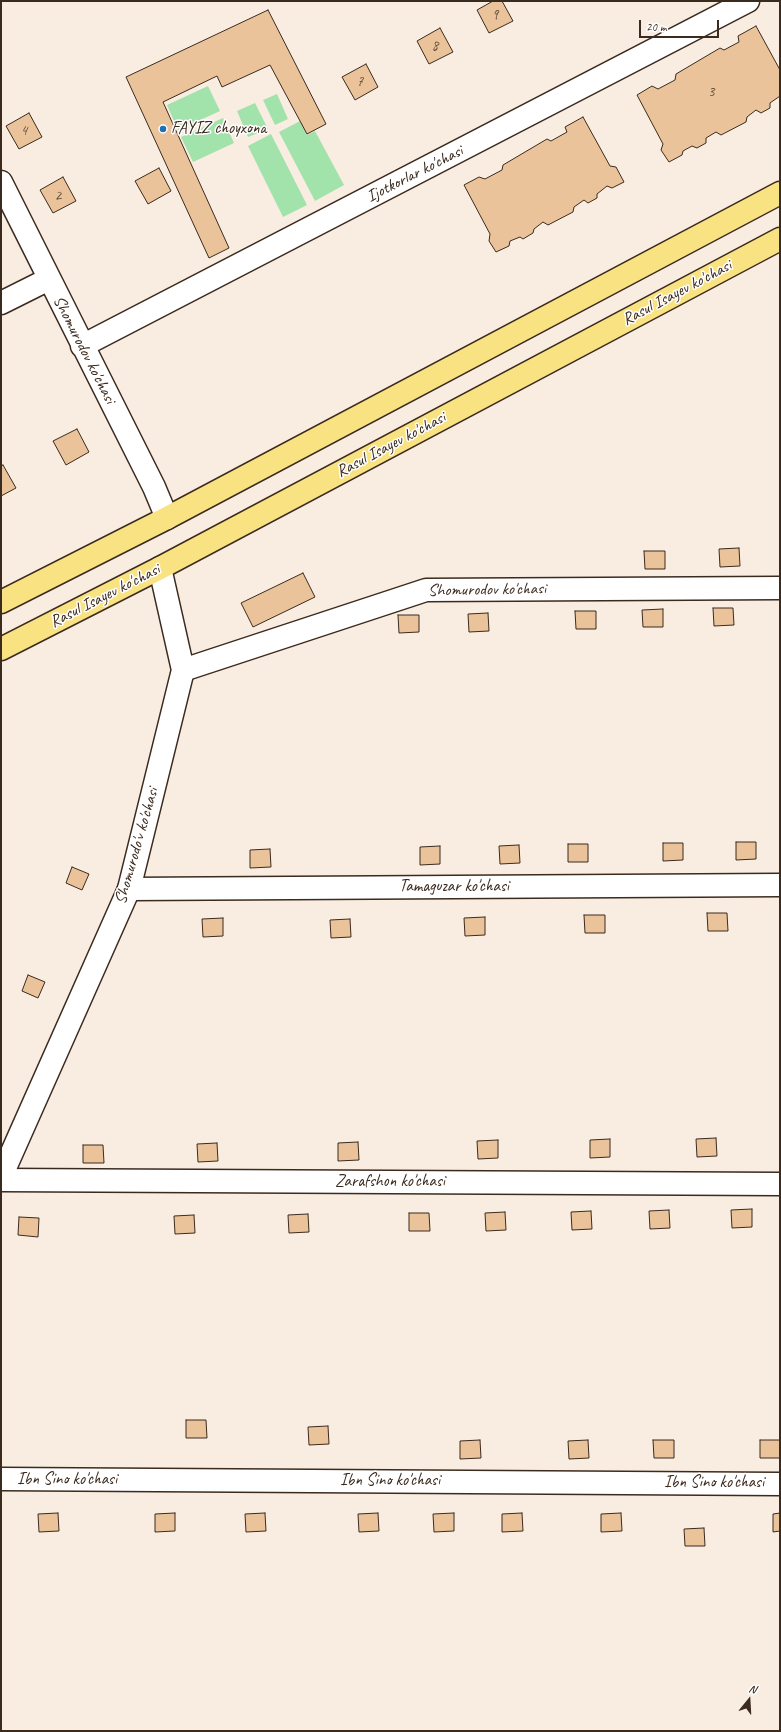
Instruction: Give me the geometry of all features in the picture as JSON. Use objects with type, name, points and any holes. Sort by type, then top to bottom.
[{"type":"main road","points":[[1,602],[167,518],[780,193]]},
{"type":"main road","name":"Rasul Isayev ko'chasi","points":[[1,649],[160,568],[780,239]]},
{"type":"street","name":"Ijotkorlar ko'chasi","points":[[82,346],[748,1]]},
{"type":"street","name":"Shomurodov ko'chasi","points":[[1,182],[154,488],[167,518]]},
{"type":"street","points":[[1,303],[49,279]]},
{"type":"street","name":"Shomurodo'v ko'chasi","points":[[1,1178],[129,888],[183,670],[160,568]]},
{"type":"street","name":"Shomurodov ko'chasi","points":[[183,670],[426,590],[780,588]]},
{"type":"street","name":"Tamaguzar ko'chasi","points":[[129,888],[780,885]]},
{"type":"street","name":"Zarafshon ko'chasi","points":[[1,1178],[780,1184]]},
{"type":"street","name":"Ibn Sino ko'chasi","points":[[1,1479],[780,1484]]},
{"type":"green space","points":[[208,86],[220,111],[178,130],[167,105]]},
{"type":"green space","points":[[277,94],[288,119],[275,125],[263,100]]},
{"type":"green space","points":[[255,103],[268,129],[248,137],[237,111]]},
{"type":"green space","points":[[223,118],[234,143],[193,162],[181,137]]},
{"type":"green space","points":[[300,121],[307,135],[315,131],[344,185],[315,201],[279,132]]},
{"type":"green space","points":[[271,134],[307,205],[283,217],[248,146]]},
{"type":"building","points":[[493,1],[502,1],[513,21],[489,33],[477,10]]},
{"type":"building","name":"FAYIZ choyxona","points":[[268,10],[326,124],[307,134],[270,65],[222,87],[217,76],[163,102],[229,248],[209,258],[126,77]]},
{"type":"building","points":[[756,26],[780,70],[780,96],[770,103],[770,108],[761,113],[756,110],[747,117],[746,122],[721,135],[716,132],[706,138],[706,143],[697,148],[692,146],[683,151],[682,155],[669,162],[661,150],[663,144],[637,95],[652,86],[658,89],[675,80],[676,74],[720,48],[724,50],[739,42],[738,36]]},
{"type":"building","points":[[440,28],[453,52],[429,64],[417,41]]},
{"type":"building","points":[[366,64],[378,87],[355,100],[342,77]]},
{"type":"building","points":[[29,113],[42,137],[19,149],[6,126]]},
{"type":"building","points":[[583,117],[610,166],[616,167],[624,182],[612,188],[607,186],[597,194],[597,198],[588,203],[584,200],[574,207],[573,212],[548,225],[543,222],[534,229],[533,233],[523,239],[520,237],[510,241],[509,246],[496,252],[489,241],[490,234],[464,185],[479,177],[485,179],[502,170],[503,165],[547,139],[551,141],[567,132],[565,127]]},
{"type":"building","points":[[159,168],[171,191],[148,204],[135,181]]},
{"type":"building","points":[[63,177],[76,201],[53,213],[40,190]]},
{"type":"building","points":[[77,429],[89,452],[66,465],[53,441]]},
{"type":"building","points":[[3,465],[16,488],[1,496],[1,466]]},
{"type":"building","points":[[739,548],[740,566],[720,567],[719,549]]},
{"type":"building","points":[[644,551],[665,551],[665,569],[645,569]]},
{"type":"building","points":[[303,573],[315,597],[253,627],[241,603]]},
{"type":"building","points":[[713,608],[733,608],[734,625],[714,626]]},
{"type":"building","points":[[663,609],[663,627],[643,627],[642,610]]},
{"type":"building","points":[[575,611],[596,611],[596,629],[576,629]]},
{"type":"building","points":[[488,613],[489,631],[469,632],[468,614]]},
{"type":"building","points":[[398,615],[419,615],[419,632],[399,633]]},
{"type":"building","points":[[736,842],[756,842],[756,859],[736,860]]},
{"type":"building","points":[[663,843],[683,843],[683,860],[663,861]]},
{"type":"building","points":[[568,844],[588,844],[588,862],[568,862]]},
{"type":"building","points":[[519,845],[520,863],[500,864],[499,846]]},
{"type":"building","points":[[440,846],[440,864],[420,865],[420,847]]},
{"type":"building","points":[[270,849],[271,867],[250,868],[250,850]]},
{"type":"building","points":[[72,867],[89,874],[82,890],[66,883]]},
{"type":"building","points":[[707,913],[727,913],[728,931],[708,931]]},
{"type":"building","points":[[584,915],[605,915],[605,933],[585,933]]},
{"type":"building","points":[[485,917],[485,935],[465,936],[464,918]]},
{"type":"building","points":[[223,918],[223,936],[203,937],[202,919]]},
{"type":"building","points":[[350,919],[351,937],[331,938],[330,920]]},
{"type":"building","points":[[28,975],[45,982],[38,998],[22,991]]},
{"type":"building","points":[[716,1138],[717,1156],[697,1157],[696,1139]]},
{"type":"building","points":[[610,1139],[610,1157],[590,1158],[590,1140]]},
{"type":"building","points":[[498,1140],[498,1158],[478,1159],[477,1141]]},
{"type":"building","points":[[358,1142],[359,1160],[338,1161],[338,1143]]},
{"type":"building","points":[[217,1143],[218,1161],[198,1162],[197,1144]]},
{"type":"building","points":[[83,1145],[103,1145],[104,1163],[83,1163]]},
{"type":"building","points":[[752,1209],[752,1227],[732,1228],[731,1210]]},
{"type":"building","points":[[669,1210],[670,1228],[650,1229],[649,1211]]},
{"type":"building","points":[[591,1211],[592,1229],[572,1230],[571,1212]]},
{"type":"building","points":[[505,1212],[506,1230],[486,1231],[485,1213]]},
{"type":"building","points":[[409,1213],[429,1213],[430,1231],[409,1231]]},
{"type":"building","points":[[308,1214],[309,1232],[289,1233],[288,1215]]},
{"type":"building","points":[[194,1215],[195,1233],[175,1234],[174,1216]]},
{"type":"building","points":[[19,1217],[39,1218],[38,1237],[18,1235]]},
{"type":"building","points":[[186,1420],[206,1420],[207,1438],[186,1438]]},
{"type":"building","points":[[328,1426],[329,1444],[309,1445],[308,1427]]},
{"type":"building","points":[[480,1440],[481,1458],[460,1459],[460,1441]]},
{"type":"building","points":[[588,1440],[589,1458],[569,1459],[568,1441]]},
{"type":"building","points":[[653,1440],[674,1440],[674,1458],[654,1458]]},
{"type":"building","points":[[760,1440],[780,1440],[780,1458],[760,1458]]},
{"type":"building","points":[[58,1513],[59,1531],[39,1532],[38,1514]]},
{"type":"building","points":[[175,1513],[175,1531],[155,1532],[155,1514]]},
{"type":"building","points":[[265,1513],[266,1531],[246,1532],[245,1514]]},
{"type":"building","points":[[378,1513],[379,1531],[359,1532],[358,1514]]},
{"type":"building","points":[[454,1513],[454,1531],[434,1532],[433,1514]]},
{"type":"building","points":[[522,1513],[523,1531],[502,1532],[502,1514]]},
{"type":"building","points":[[621,1513],[622,1531],[601,1532],[601,1514]]},
{"type":"building","points":[[780,1513],[780,1531],[773,1532],[773,1514]]},
{"type":"building","points":[[704,1528],[705,1546],[685,1546],[684,1529]]},
{"type":"place","name":"FAYIZ choyxona","points":[[163,129]]}]
